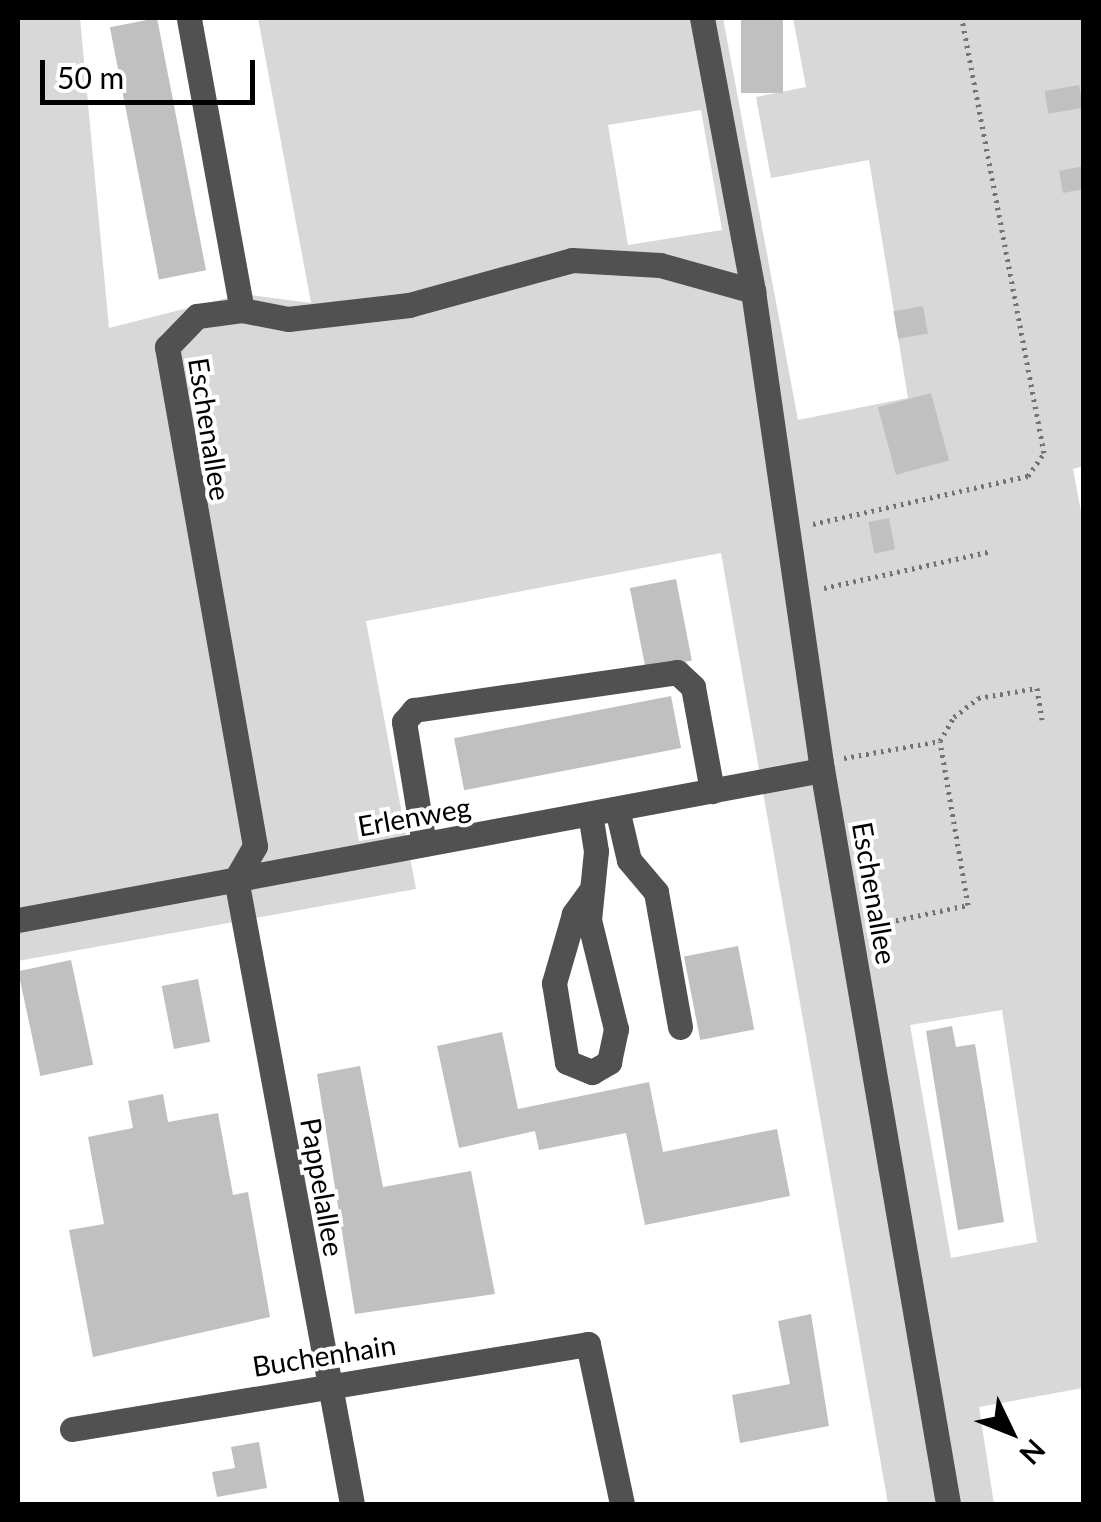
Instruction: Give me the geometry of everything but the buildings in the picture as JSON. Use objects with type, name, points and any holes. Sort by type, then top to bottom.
[{"type":"street","name":"Eschenallee","points":[[702,18],[753,291],[821,766],[948,1504]]},
{"type":"street","points":[[189,19],[242,310]]},
{"type":"street","name":"Eschenallee","points":[[236,880],[255,846],[167,347],[197,316],[242,310],[288,319],[409,304],[572,260],[660,264],[753,291]]},
{"type":"street","points":[[424,844],[404,722],[414,710],[676,672],[692,686],[712,791]]},
{"type":"street","name":"Erlenweg","points":[[18,920],[712,791],[821,766]]},
{"type":"street","points":[[617,809],[629,860],[656,892],[680,1027]]},
{"type":"street","points":[[589,894],[574,914],[554,982],[567,1062],[592,1072],[609,1062],[616,1029],[589,920],[596,851],[590,814]]},
{"type":"street","name":"Pappelallee","points":[[236,880],[352,1504]]},
{"type":"street","name":"Buchenhain","points":[[72,1429],[588,1344],[622,1504]]},
{"type":"path","points":[[787,530],[1028,476],[1044,453],[962,18]]},
{"type":"path","points":[[796,594],[992,551]]},
{"type":"path","points":[[851,930],[968,905],[940,741],[954,718],[978,698],[1037,688],[1042,720]]},
{"type":"path","points":[[821,766],[940,741]]},
{"type":"shaded area","points":[[18,18],[80,18],[109,328],[243,294],[311,303],[258,18],[723,18],[798,420],[908,398],[869,160],[771,178],[756,97],[806,87],[793,18],[1083,18],[1084,466],[1073,469],[1084,528],[1083,1388],[979,1407],[994,1504],[888,1504],[721,553],[366,621],[416,889],[18,961]],"holes":[[[701,110],[722,230],[628,245],[608,125]],[[1002,1010],[1037,1242],[951,1258],[910,1025]]]}]
